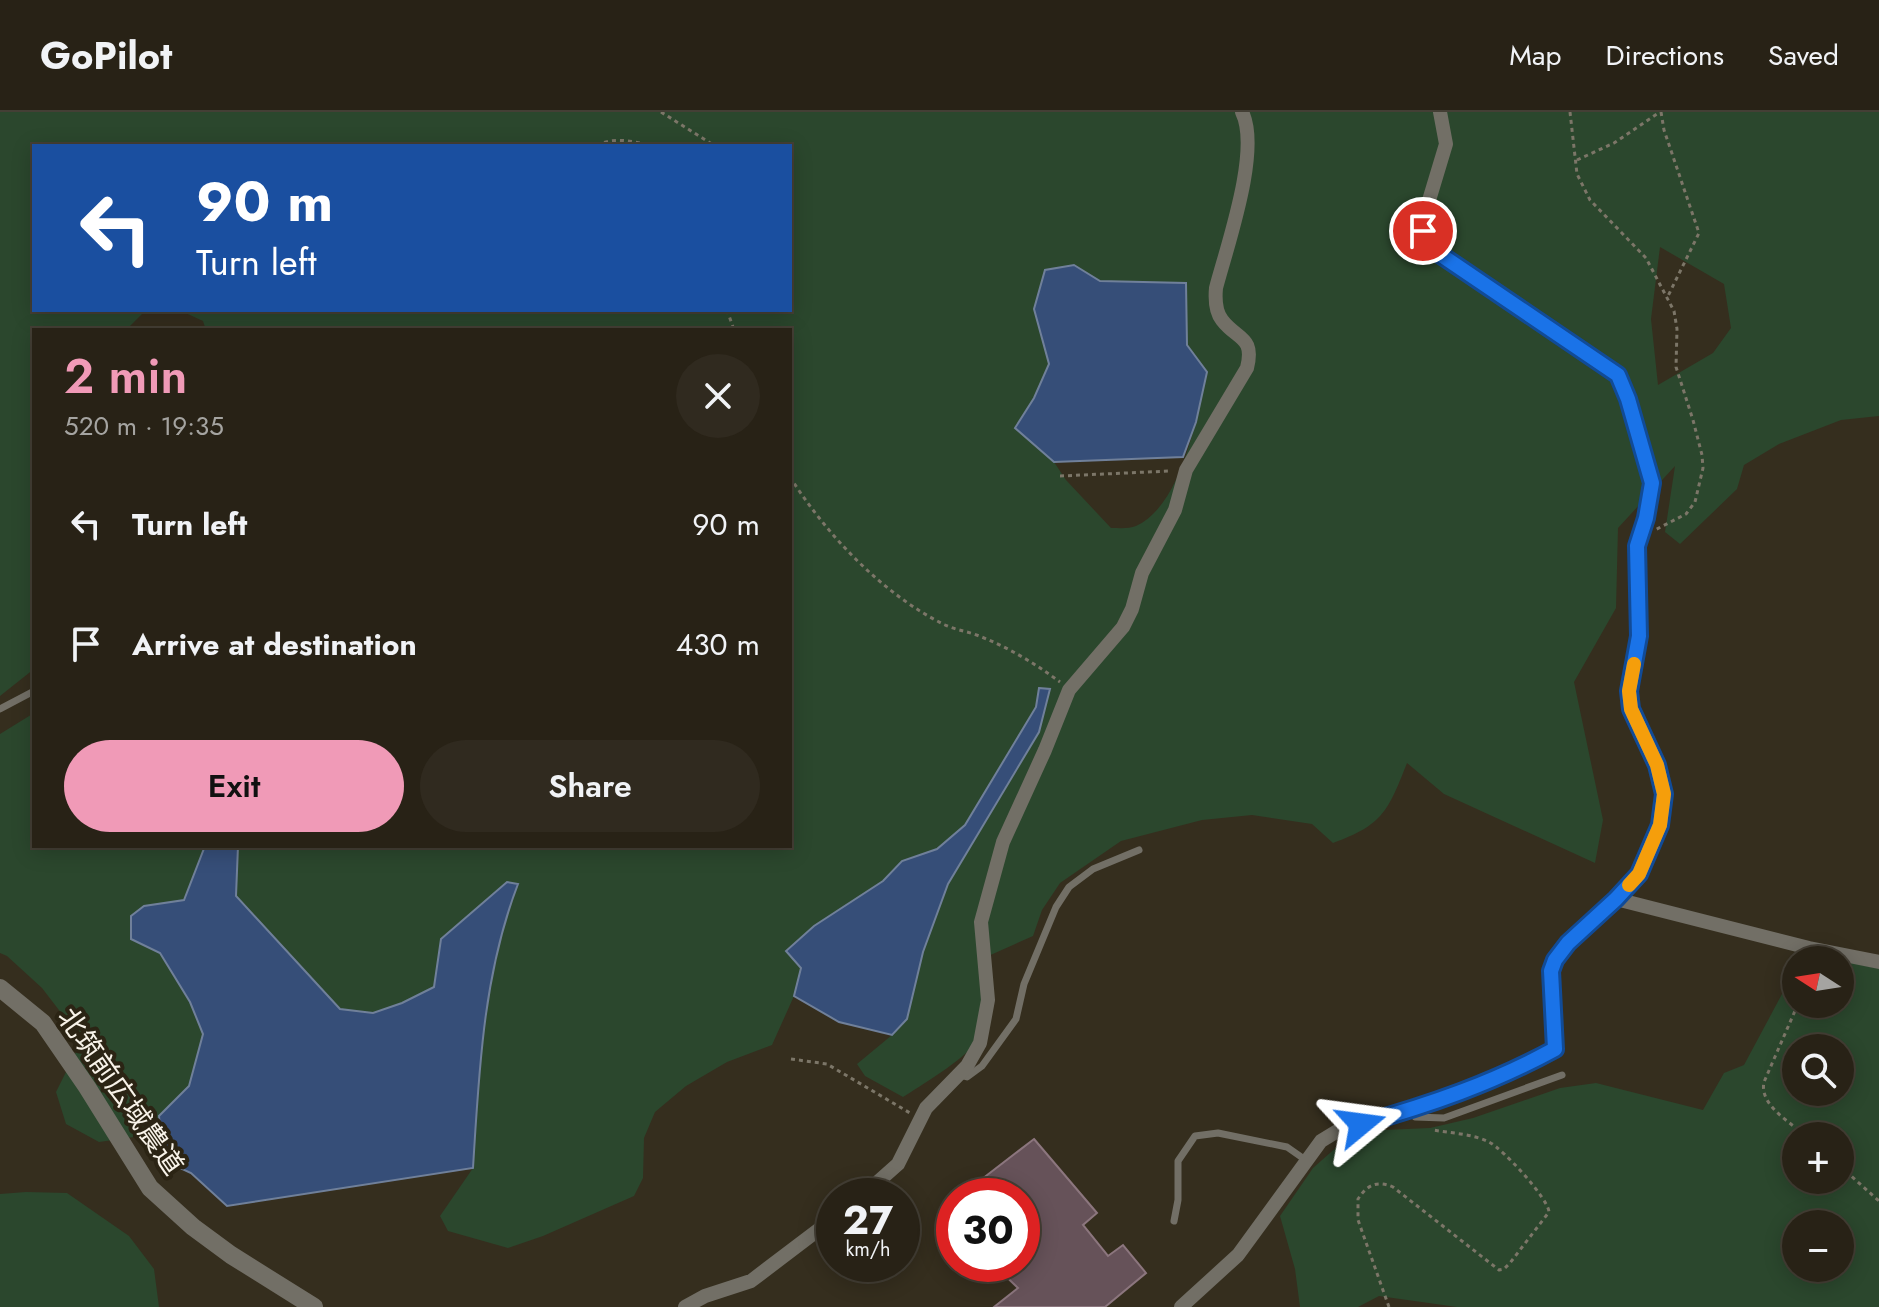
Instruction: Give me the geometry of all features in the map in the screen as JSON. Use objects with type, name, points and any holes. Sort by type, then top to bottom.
[{"type":"street","points":[[882,1178],[898,1164],[926,1108],[967,1066],[980,1043],[988,1000],[981,922],[995,866],[1069,690],[1123,627],[1132,609],[1142,573],[1175,510],[1186,470],[1247,368],[1251,353],[1244,339],[1222,320],[1215,304],[1216,288],[1243,186],[1249,126],[1242,112]]},
{"type":"street","points":[[1181,1307],[1238,1255],[1321,1141],[1339,1130],[1496,1079],[1555,1049],[1551,971],[1555,960],[1568,943],[1639,874],[1660,825],[1664,794],[1657,765],[1631,709],[1629,691],[1639,636],[1637,546],[1652,483],[1628,399],[1618,375],[1504,300],[1428,243],[1423,231],[1424,217],[1446,144],[1440,112]]},
{"type":"street","points":[[1616,899],[1809,948],[1879,962]]},
{"type":"street","name":"北筑前広域農道","points":[[0,988],[43,1023],[150,1188],[193,1227],[231,1255],[314,1307]]},
{"type":"street","points":[[685,1307],[705,1296],[751,1281],[816,1232]]},
{"type":"lane","points":[[0,709],[32,692]]},
{"type":"lane","points":[[958,1075],[967,1077],[982,1066],[1016,1019],[1030,970],[1056,907],[1069,887],[1093,869],[1139,850]]},
{"type":"lane","points":[[1411,1109],[1415,1117],[1444,1118],[1562,1075]]},
{"type":"lane","points":[[1174,1221],[1178,1200],[1178,1161],[1195,1136],[1218,1133],[1287,1147],[1307,1161]]},
{"type":"path","points":[[661,112],[712,144]]},
{"type":"path","points":[[1570,112],[1577,174],[1590,200],[1646,258],[1674,311],[1676,367],[1696,432],[1703,468],[1695,502],[1686,514],[1641,535]]},
{"type":"path","points":[[1576,160],[1614,143],[1660,112],[1699,233],[1668,296]]},
{"type":"path","points":[[600,144],[621,141],[642,144]]},
{"type":"path","points":[[1060,476],[1186,470]]},
{"type":"path","points":[[792,480],[808,506],[859,561],[907,604],[947,626],[1017,652],[1069,690]]},
{"type":"path","points":[[1790,1122],[1763,1094],[1764,1082],[1792,1018]]},
{"type":"path","points":[[791,1059],[827,1064],[920,1119]]},
{"type":"path","points":[[1389,1307],[1358,1220],[1358,1199],[1370,1186],[1377,1183],[1393,1187],[1499,1270],[1510,1263],[1549,1212],[1546,1201],[1489,1142],[1432,1129]]},
{"type":"path","points":[[1854,1179],[1879,1201]]},
{"type":"green space","points":[[0,112],[1879,112],[1879,416],[1841,420],[1779,444],[1744,465],[1737,489],[1680,544],[1665,532],[1675,466],[1618,528],[1616,608],[1574,682],[1603,820],[1595,863],[1444,794],[1407,763],[1382,814],[1363,830],[1333,843],[1312,824],[1252,815],[1202,820],[1121,841],[1060,883],[1042,910],[1033,936],[986,957],[983,1012],[974,1044],[952,1064],[903,1097],[865,1076],[857,1064],[907,1019],[923,952],[948,884],[1039,732],[1050,690],[1039,688],[1036,707],[965,825],[937,849],[902,861],[883,881],[814,926],[786,950],[801,968],[794,996],[772,1045],[727,1062],[686,1086],[655,1112],[644,1138],[643,1178],[634,1196],[508,1248],[448,1231],[440,1216],[473,1168],[483,1023],[505,918],[518,884],[442,939],[434,987],[373,1013],[340,1009],[236,896],[238,848],[792,848],[792,328],[205,328],[203,321],[183,312],[792,312],[792,144],[32,144],[32,312],[144,312],[128,328],[32,328],[32,671],[0,696]],"holes":[[[1660,247],[1724,284],[1731,328],[1713,353],[1658,385],[1651,319]],[[1074,265],[1099,281],[1186,283],[1187,345],[1207,372],[1192,435],[1176,480],[1152,515],[1133,527],[1111,528],[1066,480],[1054,462],[1016,428],[1049,364]]]},
{"type":"green space","points":[[32,714],[32,848],[204,848],[184,900],[144,906],[131,939],[160,953],[190,1003],[203,1034],[189,1086],[159,1116],[148,1135],[99,1142],[66,1124],[56,1092],[82,1040],[42,988],[0,953],[0,734]]},
{"type":"green space","points":[[1854,954],[1879,957],[1879,1307],[1457,1307],[1379,1296],[1358,1307],[1300,1307],[1295,1269],[1280,1216],[1313,1168],[1347,1138],[1384,1130],[1430,1128],[1473,1118],[1560,1088],[1596,1083],[1703,1110],[1724,1073],[1744,1065],[1782,994],[1782,1018],[1854,1018]]},
{"type":"green space","points":[[67,1193],[129,1236],[154,1269],[159,1307],[0,1307],[0,1194]]},
{"type":"water","points":[[1074,265],[1100,281],[1186,283],[1187,345],[1207,372],[1196,422],[1183,457],[1054,462],[1015,428],[1034,398],[1049,364],[1034,309],[1045,270]]},
{"type":"water","points":[[1039,688],[1050,689],[1039,732],[948,884],[923,952],[907,1019],[892,1035],[839,1022],[794,996],[801,968],[786,951],[814,926],[883,881],[902,861],[937,849],[965,825],[1036,707]]},
{"type":"water","points":[[204,848],[238,848],[236,896],[340,1009],[373,1013],[434,987],[441,939],[507,882],[518,884],[506,918],[490,989],[473,1168],[227,1206],[191,1173],[163,1160],[159,1116],[189,1086],[203,1034],[190,1002],[160,953],[131,939],[131,916],[144,906],[184,900]]},
{"type":"building","points":[[1034,1139],[1097,1213],[1083,1225],[1108,1256],[1123,1245],[1146,1273],[1105,1307],[994,1307],[1018,1288],[1012,1282],[1040,1282],[1040,1178],[983,1178]]},
{"type":"slow traffic","points":[[1629,885],[1639,874],[1660,825],[1664,794],[1657,765],[1631,709],[1629,691],[1634,664]]},
{"type":"route","points":[[1361,1124],[1470,1090],[1555,1049],[1551,971],[1555,960],[1568,943],[1639,874],[1660,825],[1664,794],[1657,765],[1631,709],[1629,691],[1639,636],[1637,546],[1652,483],[1618,375],[1438,253],[1428,243],[1423,231]]}]
